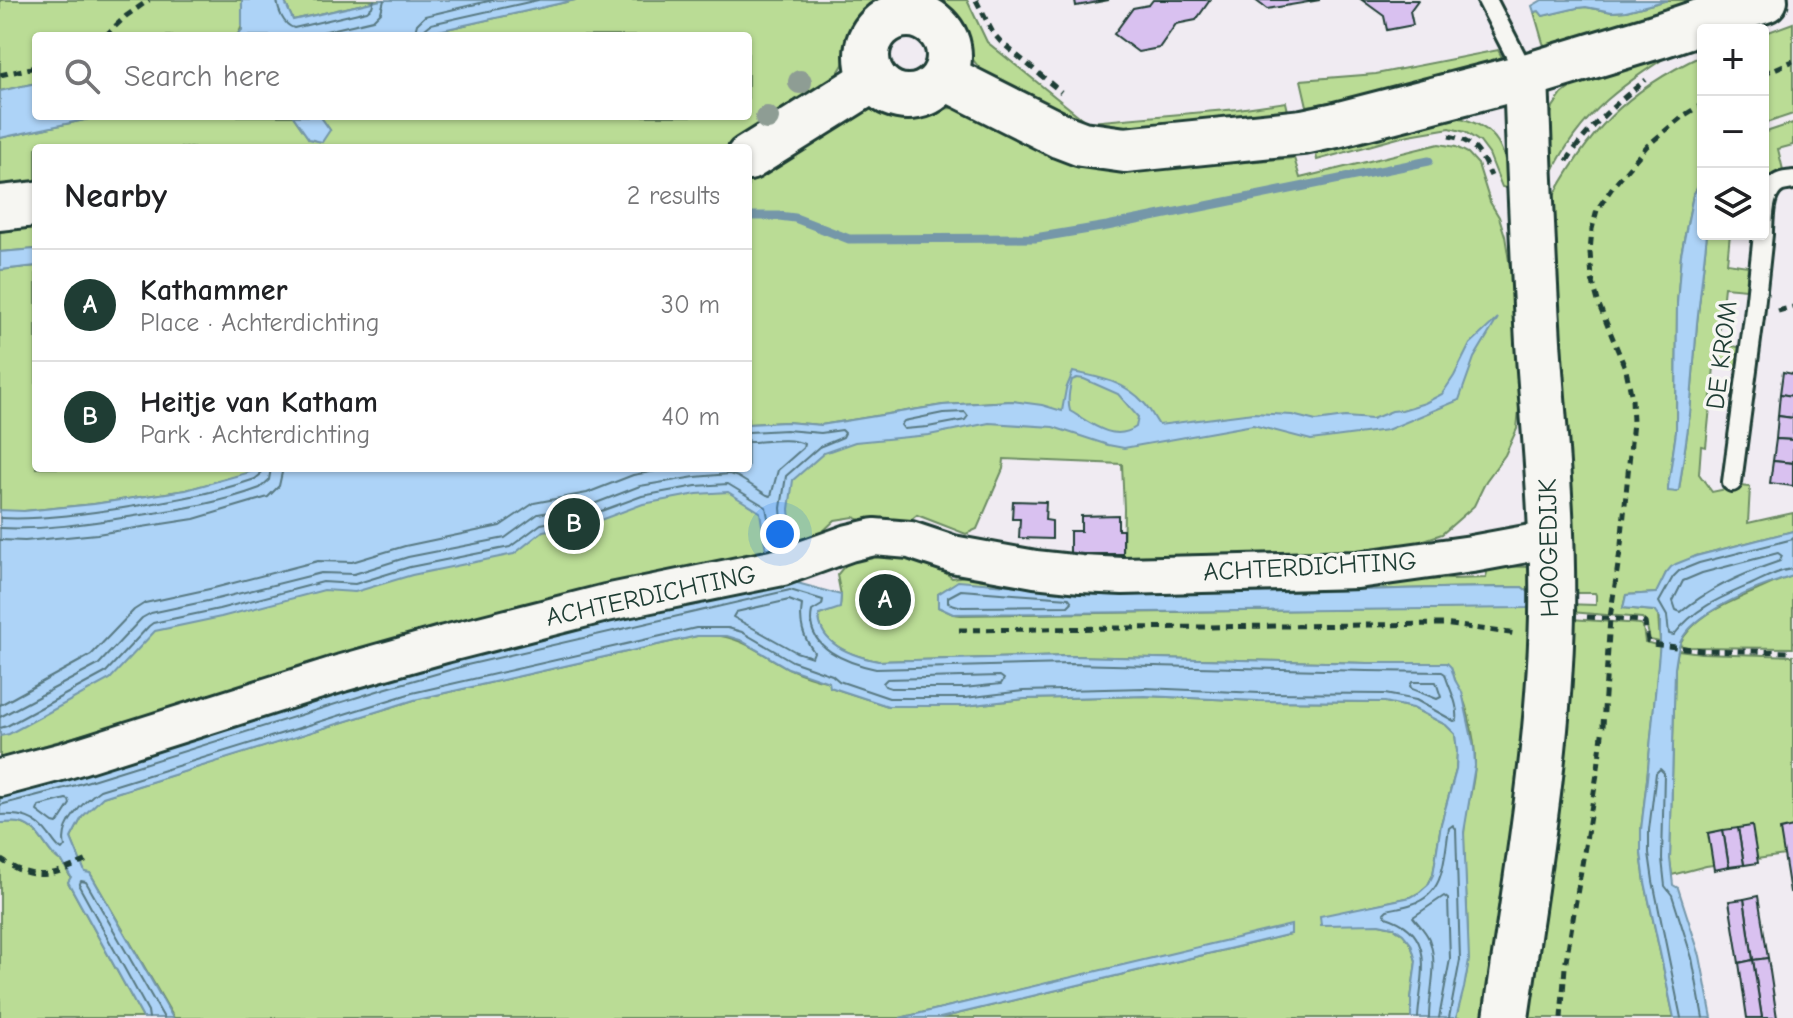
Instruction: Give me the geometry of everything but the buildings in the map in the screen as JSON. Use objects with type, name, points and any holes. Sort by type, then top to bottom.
[{"type":"main road","points":[[944,77],[1061,136],[1082,144],[1125,150],[1303,132],[1526,76],[1765,0]]},
{"type":"main road","points":[[904,7],[926,19],[937,26],[946,40],[949,59],[944,77],[922,95],[902,97],[885,90],[869,69],[868,45],[874,33],[904,7]]},
{"type":"main road","name":"HOOGEDIJK","points":[[1506,1018],[1543,745],[1551,638],[1553,539],[1538,343],[1526,76]]},
{"type":"main road","points":[[752,155],[874,79]]},
{"type":"main road","points":[[0,208],[32,204]]},
{"type":"street","name":"ACHTERDICHTING","points":[[0,778],[445,644],[606,603],[782,567],[874,537],[910,540],[952,554],[1035,569],[1123,576],[1357,570],[1553,539]]},
{"type":"lane","points":[[1487,0],[1526,76]]},
{"type":"lane","name":"DE KROM","points":[[1769,194],[1778,183],[1793,180]]},
{"type":"lane","name":"DE KROM","points":[[1732,482],[1762,240]]},
{"type":"path","points":[[109,32],[149,0]]},
{"type":"path","points":[[976,0],[1001,42],[1071,100]]},
{"type":"path","points":[[1769,71],[1793,61]]},
{"type":"path","points":[[0,75],[32,68]]},
{"type":"path","points":[[1439,134],[1464,139],[1480,154],[1505,201],[1545,200],[1574,149],[1592,127],[1653,75]]},
{"type":"path","points":[[1561,1018],[1565,967],[1600,754],[1610,618],[1621,545],[1633,422],[1626,370],[1599,305],[1592,279],[1592,229],[1597,210],[1647,146],[1697,108]]},
{"type":"path","points":[[1601,618],[1642,621],[1648,641],[1652,644],[1688,649],[1793,652]]},
{"type":"path","points":[[959,630],[1444,624],[1551,638]]},
{"type":"path","points":[[0,859],[34,875],[55,874],[90,859]]},
{"type":"green space","points":[[0,0],[242,0],[239,32],[32,32],[32,84],[0,91]]},
{"type":"green space","points":[[284,0],[381,0],[293,20]]},
{"type":"green space","points":[[575,0],[877,0],[857,25],[844,63],[833,81],[734,144],[32,144],[32,188],[0,191],[0,138],[84,120],[296,120],[309,139],[330,130],[323,120],[752,120],[752,32],[434,32]]},
{"type":"green space","points":[[935,0],[967,0],[987,42],[1090,122],[1286,102],[1288,111],[1129,131],[1098,129],[998,83],[982,71],[970,56],[955,19]]},
{"type":"green space","points":[[1668,0],[1719,0],[1546,47],[1534,12],[1539,11],[1543,16],[1586,7],[1626,11]]},
{"type":"green space","points":[[1793,23],[1793,114],[1769,122],[1769,96],[1769,32]]},
{"type":"green space","points":[[1688,43],[1626,84],[1591,115],[1562,154],[1550,177],[1548,126],[1553,107],[1562,94],[1579,81]]},
{"type":"green space","points":[[1498,50],[1503,59],[1473,73],[1307,106],[1301,80],[1376,74]]},
{"type":"green space","points":[[1697,58],[1697,189],[1681,255],[1677,304],[1676,432],[1668,490],[1679,490],[1690,414],[1706,240],[1729,240],[1727,263],[1748,266],[1746,289],[1724,287],[1718,344],[1739,347],[1736,369],[1714,367],[1706,447],[1701,446],[1699,474],[1712,492],[1750,487],[1748,523],[1793,513],[1793,531],[1696,556],[1666,573],[1657,593],[1626,595],[1623,608],[1655,611],[1658,614],[1660,642],[1650,640],[1642,618],[1571,612],[1565,604],[1595,605],[1596,595],[1568,593],[1546,210],[1577,158],[1610,118],[1650,84]]},
{"type":"green space","points":[[870,108],[906,117],[950,108],[963,109],[1109,168],[1294,158],[1300,178],[1439,144],[1468,153],[1478,164],[1505,236],[1519,324],[1522,379],[1517,429],[1505,455],[1486,481],[1474,506],[1442,534],[1379,555],[1123,563],[1122,464],[1004,459],[1003,469],[977,529],[966,534],[917,515],[903,526],[866,523],[854,517],[835,520],[819,535],[789,547],[502,615],[0,758],[0,600],[725,472],[752,472],[752,446],[1033,405],[1012,401],[943,405],[821,425],[752,424],[752,176],[859,109]]},
{"type":"green space","points":[[1456,117],[1482,127],[1498,142],[1506,162],[1510,189],[1502,187],[1489,154],[1480,142],[1465,132],[1450,128],[1409,135],[1317,160],[1316,154],[1417,122]]},
{"type":"green space","points":[[1793,123],[1793,145],[1778,149],[1783,170],[1769,178],[1769,168],[1769,131]]},
{"type":"green space","points":[[32,221],[32,249],[0,252],[0,224]]},
{"type":"green space","points":[[32,266],[32,472],[252,472],[186,490],[0,516],[0,270]]},
{"type":"green space","points":[[865,552],[929,560],[952,578],[982,574],[1167,587],[1486,578],[1488,566],[1530,567],[1531,594],[1522,587],[1135,593],[958,582],[938,594],[938,607],[961,615],[1537,607],[1491,1018],[1456,1018],[1468,966],[1464,835],[1475,753],[1465,705],[1447,664],[1070,656],[878,661],[839,647],[820,625],[819,615],[840,607],[837,575],[852,557]]},
{"type":"green space","points":[[1793,576],[1793,648],[1679,645],[1693,626],[1710,613]]},
{"type":"green space","points":[[1571,619],[1640,624],[1645,642],[1660,646],[1641,853],[1674,1018],[1521,1018]]},
{"type":"green space","points":[[712,635],[743,643],[788,668],[830,682],[830,687],[888,706],[965,706],[1024,699],[1145,696],[1385,702],[1413,708],[1446,725],[1455,734],[1456,770],[1441,824],[1433,875],[1428,885],[1411,897],[1320,917],[1379,924],[1393,927],[1403,934],[1411,944],[1416,961],[1411,1018],[940,1018],[1291,934],[1291,926],[900,1018],[174,1018],[90,873],[85,873],[71,838],[82,817],[102,797],[414,700]]},
{"type":"green space","points":[[1678,650],[1793,656],[1793,854],[1706,866],[1672,875],[1675,668]]},
{"type":"green space","points":[[15,822],[28,826],[62,861],[71,878],[68,882],[143,1018],[0,1018],[0,823]]},
{"type":"water","points":[[242,0],[284,0],[293,20],[381,0],[575,0],[434,32],[240,32]]},
{"type":"water","points":[[1542,0],[1668,0],[1626,11],[1586,7],[1543,16],[1539,11],[1534,12],[1532,6]]},
{"type":"water","points":[[32,84],[32,120],[84,120],[0,138],[0,91]]},
{"type":"water","points":[[296,120],[323,120],[330,130],[322,142],[309,139]]},
{"type":"water","points":[[1697,189],[1697,240],[1706,240],[1690,414],[1677,492],[1668,491],[1668,487],[1676,432],[1677,304],[1681,255]]},
{"type":"water","points":[[32,249],[32,266],[0,270],[0,252]]},
{"type":"water","points":[[1498,318],[1474,358],[1459,400],[1387,430],[1311,440],[1253,425],[1124,448],[1053,427],[989,423],[929,435],[855,442],[824,453],[793,480],[789,547],[766,551],[760,512],[728,492],[643,504],[595,522],[543,531],[514,554],[412,575],[355,592],[324,590],[155,631],[110,679],[0,736],[0,510],[24,511],[94,504],[186,490],[250,472],[752,472],[752,424],[821,425],[943,405],[1012,401],[1062,411],[1073,372],[1102,378],[1129,390],[1146,405],[1159,425],[1253,413],[1292,415],[1316,421],[1345,417],[1372,419],[1425,403],[1442,394],[1470,344]],"holes":[[[1077,378],[1118,394],[1138,417],[1136,427],[1128,431],[1102,430],[1070,411],[1072,380]]]},
{"type":"water","points":[[1793,531],[1793,576],[1749,592],[1718,608],[1692,626],[1678,648],[1670,859],[1673,885],[1678,888],[1700,956],[1712,1018],[1674,1018],[1641,853],[1660,618],[1655,611],[1623,608],[1626,595],[1656,593],[1671,567],[1696,556]]},
{"type":"water","points":[[790,581],[841,595],[840,608],[819,615],[825,634],[848,652],[878,661],[1070,656],[1447,663],[1462,692],[1475,766],[1464,832],[1469,960],[1456,1018],[1411,1018],[1416,961],[1411,944],[1393,927],[1379,924],[1321,925],[1320,916],[1411,897],[1428,885],[1433,875],[1441,824],[1456,770],[1455,734],[1446,725],[1413,708],[1385,702],[1145,696],[1024,699],[965,706],[888,706],[830,687],[829,682],[788,668],[740,640],[727,636],[697,636],[414,700],[103,797],[82,817],[71,838],[85,872],[90,873],[173,1018],[143,1018],[68,882],[71,877],[62,861],[28,826],[0,823],[0,798],[348,690],[546,636]]},
{"type":"water","points":[[958,581],[1182,594],[1522,587],[1531,594],[1532,604],[1527,608],[953,614],[938,607],[938,594]]},
{"type":"water","points":[[1291,925],[1291,934],[940,1018],[900,1018]]},
{"type":"waterway","points":[[752,216],[795,218],[849,239],[1035,238],[1429,161]]},
{"type":"place","name":"Heitje van Katham","points":[[574,524]]},
{"type":"place","name":"Kathammer","points":[[885,600]]}]
